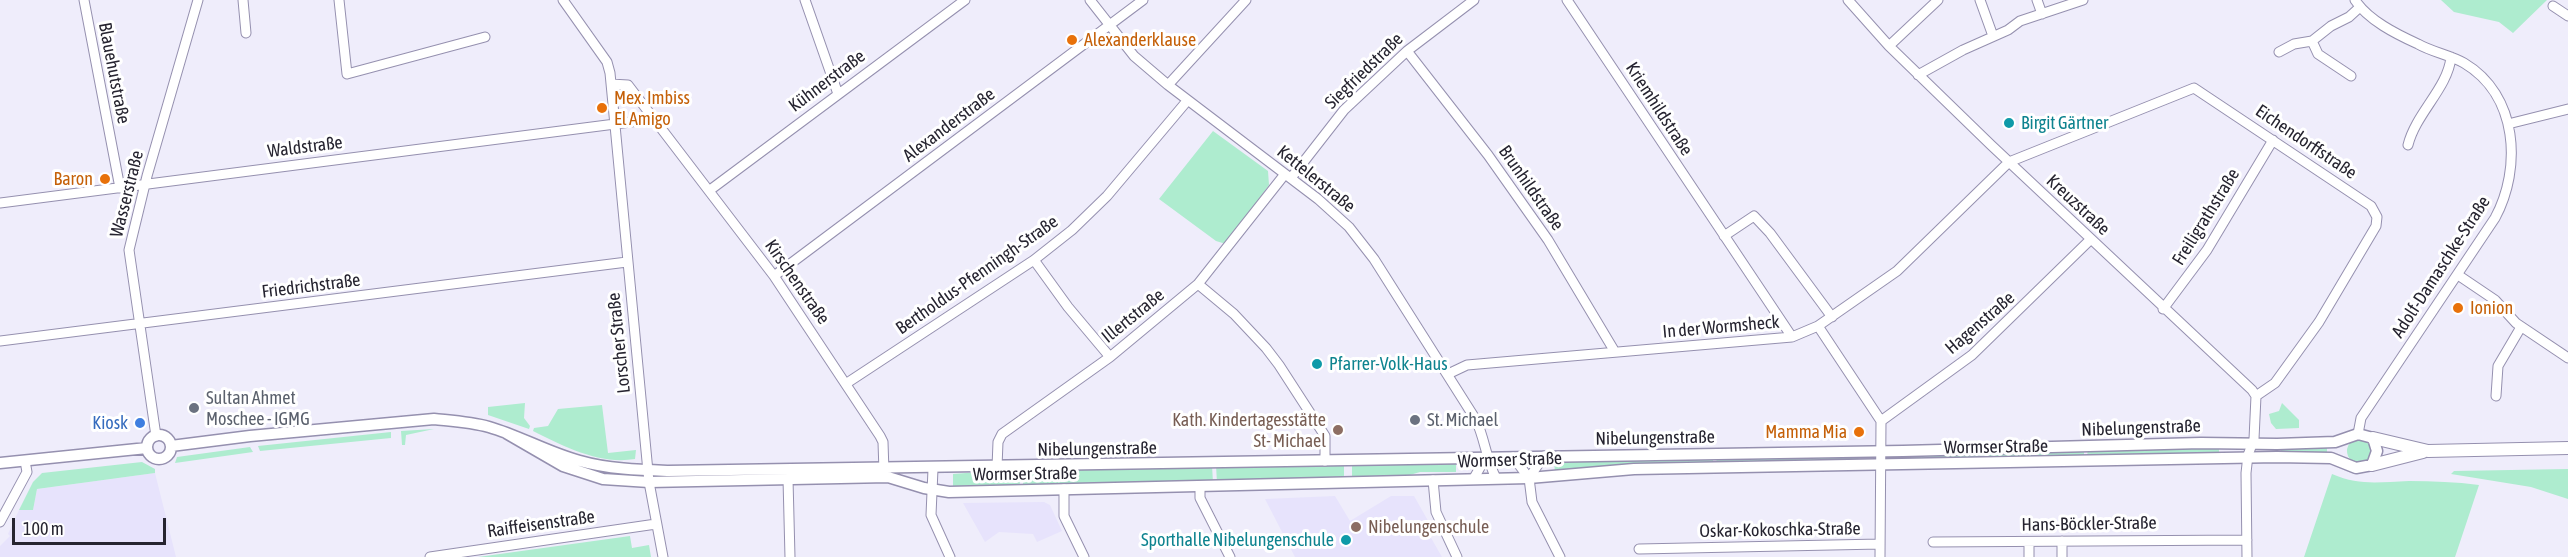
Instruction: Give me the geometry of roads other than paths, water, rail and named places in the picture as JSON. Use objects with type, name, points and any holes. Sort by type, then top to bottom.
[{"type":"main road","points":[[2373,438],[2428,451]]},
{"type":"main road","points":[[2372,465],[2428,451],[2568,448]]},
{"type":"street","name":"Blauehutstraße","points":[[84,0],[120,188]]},
{"type":"street","name":"Wasserstraße","points":[[156,436],[129,250],[198,0]]},
{"type":"street","points":[[243,0],[246,33]]},
{"type":"street","points":[[339,0],[347,74],[485,37]]},
{"type":"street","name":"Lorscher Straße","points":[[563,0],[607,62],[611,84],[648,476],[663,557]]},
{"type":"street","points":[[805,0],[838,94]]},
{"type":"street","name":"Kühnerstraße","points":[[710,190],[965,0]]},
{"type":"street","name":"Kettelerstraße","points":[[1090,0],[1134,56],[1187,101],[1318,198],[1355,235],[1374,259],[1476,420],[1485,442],[1486,457],[1496,478]]},
{"type":"street","name":"Alexanderstraße","points":[[774,276],[1143,0]]},
{"type":"street","points":[[1167,85],[1245,0]]},
{"type":"street","name":"Siegfriedstraße","points":[[1288,176],[1344,110],[1407,51],[1474,0]]},
{"type":"street","name":"Kriemhildstraße","points":[[1567,0],[1792,337]]},
{"type":"street","name":"Kreuzstraße","points":[[1848,0],[1918,75],[2256,396]]},
{"type":"street","points":[[1889,46],[1938,0]]},
{"type":"street","points":[[1980,0],[1993,36]]},
{"type":"street","points":[[2037,0],[2042,14]]},
{"type":"street","points":[[1918,75],[2008,30],[2020,21],[2083,0]]},
{"type":"street","name":"Adolf-Damaschke-Straße","points":[[2279,52],[2294,44],[2312,41],[2357,4],[2370,16],[2417,44],[2464,63],[2486,82],[2501,105],[2508,124],[2513,163],[2509,186],[2495,218],[2361,418],[2358,434]]},
{"type":"street","points":[[2553,6],[2568,16]]},
{"type":"street","points":[[2312,41],[2318,54],[2351,76]]},
{"type":"street","name":"Brunhildstraße","points":[[1407,51],[1488,155],[1548,240],[1616,352]]},
{"type":"street","points":[[2408,145],[2412,129],[2450,70],[2451,57]]},
{"type":"street","points":[[611,84],[628,85],[654,118],[614,125]]},
{"type":"street","name":"Eichendorffstraße","points":[[2009,162],[2189,89],[2199,90],[2371,206],[2378,217],[2376,226],[2319,322],[2274,382],[2256,396]]},
{"type":"street","name":"Bertholdus-Pfenningh-Straße","points":[[847,383],[1034,260],[1072,230],[1107,196],[1187,101]]},
{"type":"street","points":[[2508,124],[2568,109]]},
{"type":"street","name":"Kirschenstraße","points":[[654,118],[774,276],[847,383],[883,442],[884,473]]},
{"type":"street","name":"Waldstraße","points":[[0,203],[614,125]]},
{"type":"street","name":"Freiligrathstraße","points":[[2163,309],[2207,250],[2273,140]]},
{"type":"street","name":"In der Wormsheck","points":[[1448,374],[1467,365],[1792,337],[1818,326],[1897,271],[2009,162]]},
{"type":"street","name":"Illertstraße","points":[[997,467],[998,442],[1002,434],[1110,357],[1198,284],[1288,176]]},
{"type":"street","points":[[1724,236],[1754,216],[1770,233],[1832,317]]},
{"type":"street","name":"Hagenstraße","points":[[1881,421],[1972,355],[2091,239]]},
{"type":"street","points":[[1034,260],[1068,307],[1110,357]]},
{"type":"street","name":"Friedrichstraße","points":[[0,341],[627,262]]},
{"type":"street","points":[[2458,275],[2495,300],[2521,327],[2568,358]]},
{"type":"street","points":[[1198,284],[1234,314],[1266,348],[1325,436],[1325,461]]},
{"type":"street","points":[[1818,326],[1881,421],[1880,557]]},
{"type":"street","points":[[2496,396],[2498,366],[2521,327]]},
{"type":"street","points":[[2247,557],[2247,458],[2253,444],[2256,396]]},
{"type":"street","points":[[171,446],[250,436],[425,420],[464,422],[506,433],[579,461],[648,476]]},
{"type":"street","points":[[2358,434],[2373,438],[2377,451],[2372,465]]},
{"type":"street","name":"Nibelungenstraße","points":[[648,476],[884,473],[997,467],[1486,457],[1881,452],[2335,442],[2358,434]]},
{"type":"street","points":[[156,436],[165,436],[171,446],[167,457],[160,459],[152,457],[147,448],[150,439],[156,436]]},
{"type":"street","points":[[2346,464],[2342,450],[2347,437]]},
{"type":"street","points":[[0,463],[147,448]]},
{"type":"street","points":[[1529,478],[1544,456]]},
{"type":"street","points":[[1474,478],[1486,457]]},
{"type":"street","points":[[1513,457],[1529,478],[1532,502],[1560,557]]},
{"type":"street","name":"Wormser Straße","points":[[648,476],[788,479],[884,473],[932,490],[949,492],[1529,478],[1634,469],[2314,457],[2331,458],[2361,469],[2372,465]]},
{"type":"street","points":[[0,522],[27,472],[26,461]]},
{"type":"street","points":[[933,469],[932,520],[950,557]]},
{"type":"street","points":[[788,479],[790,557]]},
{"type":"street","points":[[1433,480],[1436,512],[1457,557]]},
{"type":"street","points":[[1200,486],[1200,498],[1230,557]]},
{"type":"street","points":[[1064,489],[1064,516],[1084,557]]},
{"type":"street","name":"Raiffeisenstraße","points":[[430,557],[656,524]]},
{"type":"street","name":"Hans-Böckler-Straße","points":[[1933,542],[2247,540]]},
{"type":"street","points":[[2062,541],[2062,557]]},
{"type":"street","points":[[2029,542],[2029,557]]},
{"type":"street","name":"Oskar-Kokoschka-Straße","points":[[1639,549],[1681,553],[1771,552],[1880,544]]},
{"type":"place","name":"Alexanderklause","points":[[1072,40]]},
{"type":"place","name":"Mex. Imbiss El Amigo","points":[[602,108]]},
{"type":"place","name":"Birgit Gärtner","points":[[2009,123]]},
{"type":"place","name":"Baron","points":[[105,179]]},
{"type":"place","name":"Ionion","points":[[2458,308]]},
{"type":"place","name":"Pfarrer-Volk-Haus","points":[[1317,364]]},
{"type":"place","name":"Sultan Ahmet Moschee - IGMG","points":[[194,408]]},
{"type":"place","name":"St. Michael","points":[[1415,420]]},
{"type":"place","name":"Kiosk","points":[[140,423]]},
{"type":"place","name":"Kath. Kindertagesstätte St- Michael","points":[[1338,430]]},
{"type":"place","name":"Mamma Mia","points":[[1859,432]]},
{"type":"place","name":"Nibelungenschule","points":[[1356,527]]},
{"type":"place","name":"Sporthalle Nibelungenschule","points":[[1346,540]]}]
